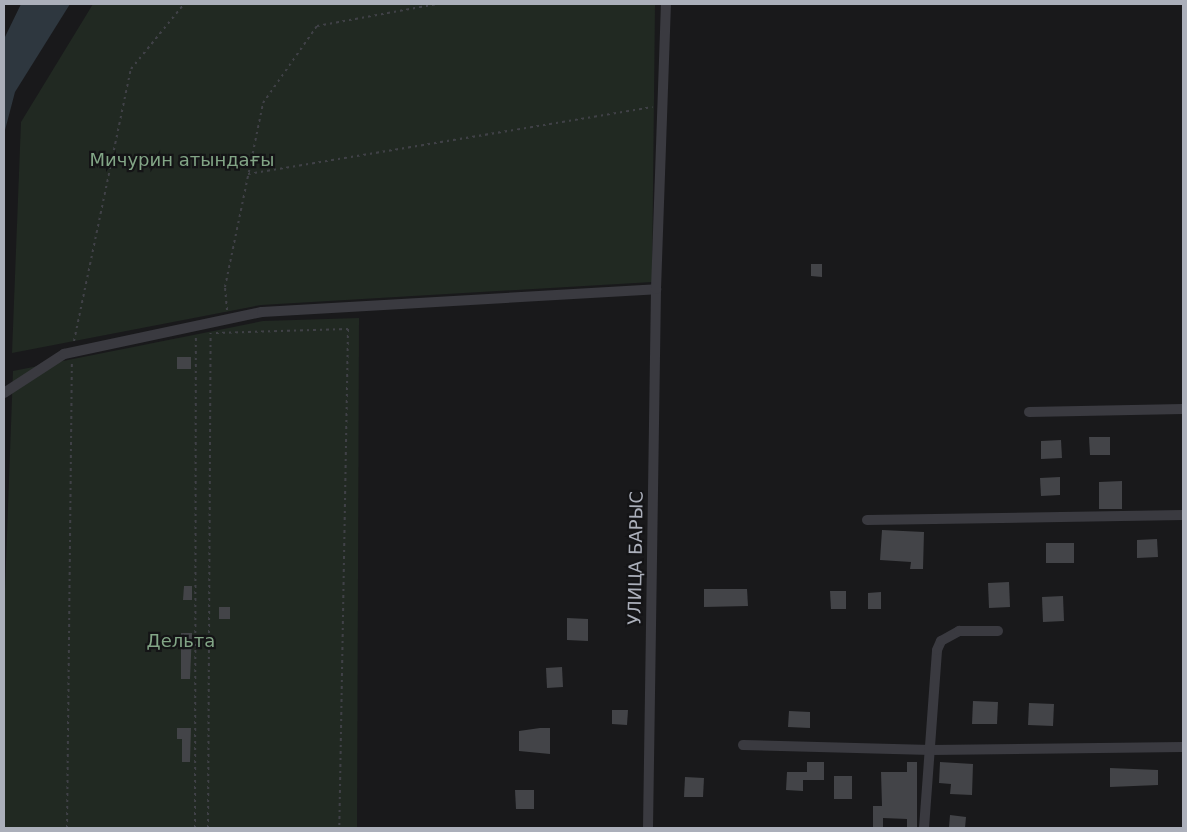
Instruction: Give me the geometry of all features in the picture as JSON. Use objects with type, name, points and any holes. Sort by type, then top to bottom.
[{"type":"street","name":"УЛИЦА БАРЫС","points":[[648,828],[656,289],[664,105],[666,4]]},
{"type":"street","points":[[4,393],[72,351],[196,326],[211,328],[228,319],[262,312],[656,289]]},
{"type":"street","points":[[1028,412],[1183,409]]},
{"type":"street","points":[[867,520],[1183,516]]},
{"type":"street","points":[[924,828],[931,750],[935,663],[941,641],[959,631],[998,631]]},
{"type":"street","points":[[743,745],[931,750],[1183,748]]},
{"type":"path","points":[[67,828],[72,351],[131,69],[184,4]]},
{"type":"path","points":[[228,319],[225,287],[263,103],[317,26],[437,4]]},
{"type":"path","points":[[248,174],[664,105]]},
{"type":"path","points":[[195,828],[196,326]]},
{"type":"path","points":[[208,828],[211,328],[348,329],[339,828]]},
{"type":"green space","name":"Мичурин атындағы","points":[[93,4],[655,4],[652,282],[261,305],[12,353],[21,122]]},
{"type":"green space","name":"Дельта","points":[[359,318],[357,828],[4,828],[4,616],[13,371],[263,321]]},
{"type":"shaded area","points":[[21,4],[70,4],[15,92],[4,134],[4,39]]},
{"type":"building","points":[[811,264],[822,264],[822,277],[811,276]]},
{"type":"building","points":[[177,357],[191,357],[191,369],[177,369]]},
{"type":"building","points":[[1089,437],[1110,437],[1110,455],[1090,455]]},
{"type":"building","points":[[1061,440],[1062,458],[1041,459],[1041,441]]},
{"type":"building","points":[[1060,477],[1060,495],[1041,496],[1040,478]]},
{"type":"building","points":[[1122,481],[1122,509],[1099,509],[1099,482]]},
{"type":"building","points":[[882,530],[924,532],[923,569],[910,569],[911,562],[880,560]]},
{"type":"building","points":[[1157,539],[1158,557],[1137,558],[1137,540]]},
{"type":"building","points":[[1046,543],[1074,543],[1074,563],[1046,563]]},
{"type":"building","points":[[1009,582],[1010,607],[989,608],[988,583]]},
{"type":"building","points":[[184,586],[192,586],[192,600],[183,600]]},
{"type":"building","points":[[704,589],[747,589],[748,606],[704,607]]},
{"type":"building","points":[[830,591],[846,591],[846,609],[831,609]]},
{"type":"building","points":[[881,592],[881,609],[868,609],[868,593]]},
{"type":"building","points":[[1063,596],[1064,621],[1043,622],[1042,597]]},
{"type":"building","points":[[219,607],[230,607],[230,619],[219,619]]},
{"type":"building","points":[[567,618],[588,619],[588,641],[567,640]]},
{"type":"building","points":[[181,633],[192,633],[190,679],[181,679]]},
{"type":"building","points":[[562,667],[563,687],[547,688],[546,668]]},
{"type":"building","points":[[973,701],[998,702],[997,724],[972,724]]},
{"type":"building","points":[[1029,703],[1054,704],[1053,726],[1028,725]]},
{"type":"building","points":[[612,710],[628,710],[627,725],[612,724]]},
{"type":"building","points":[[789,711],[810,712],[810,728],[788,727]]},
{"type":"building","points":[[177,728],[191,728],[190,762],[182,762],[182,739],[177,739]]},
{"type":"building","points":[[550,728],[550,754],[519,751],[519,731]]},
{"type":"building","points":[[807,762],[824,762],[824,780],[803,780],[803,791],[786,790],[787,772],[807,772]]},
{"type":"building","points":[[907,762],[917,762],[917,828],[907,828],[907,819],[883,818],[883,828],[873,828],[873,806],[882,806],[881,772],[907,772]]},
{"type":"building","points":[[940,762],[973,764],[972,795],[950,794],[951,784],[939,783]]},
{"type":"building","points":[[1110,768],[1158,770],[1158,785],[1110,787]]},
{"type":"building","points":[[834,776],[852,776],[852,799],[834,799]]},
{"type":"building","points":[[685,777],[704,778],[703,797],[684,797]]},
{"type":"building","points":[[515,790],[534,790],[534,809],[516,809]]},
{"type":"building","points":[[950,815],[966,817],[965,828],[949,828]]}]
